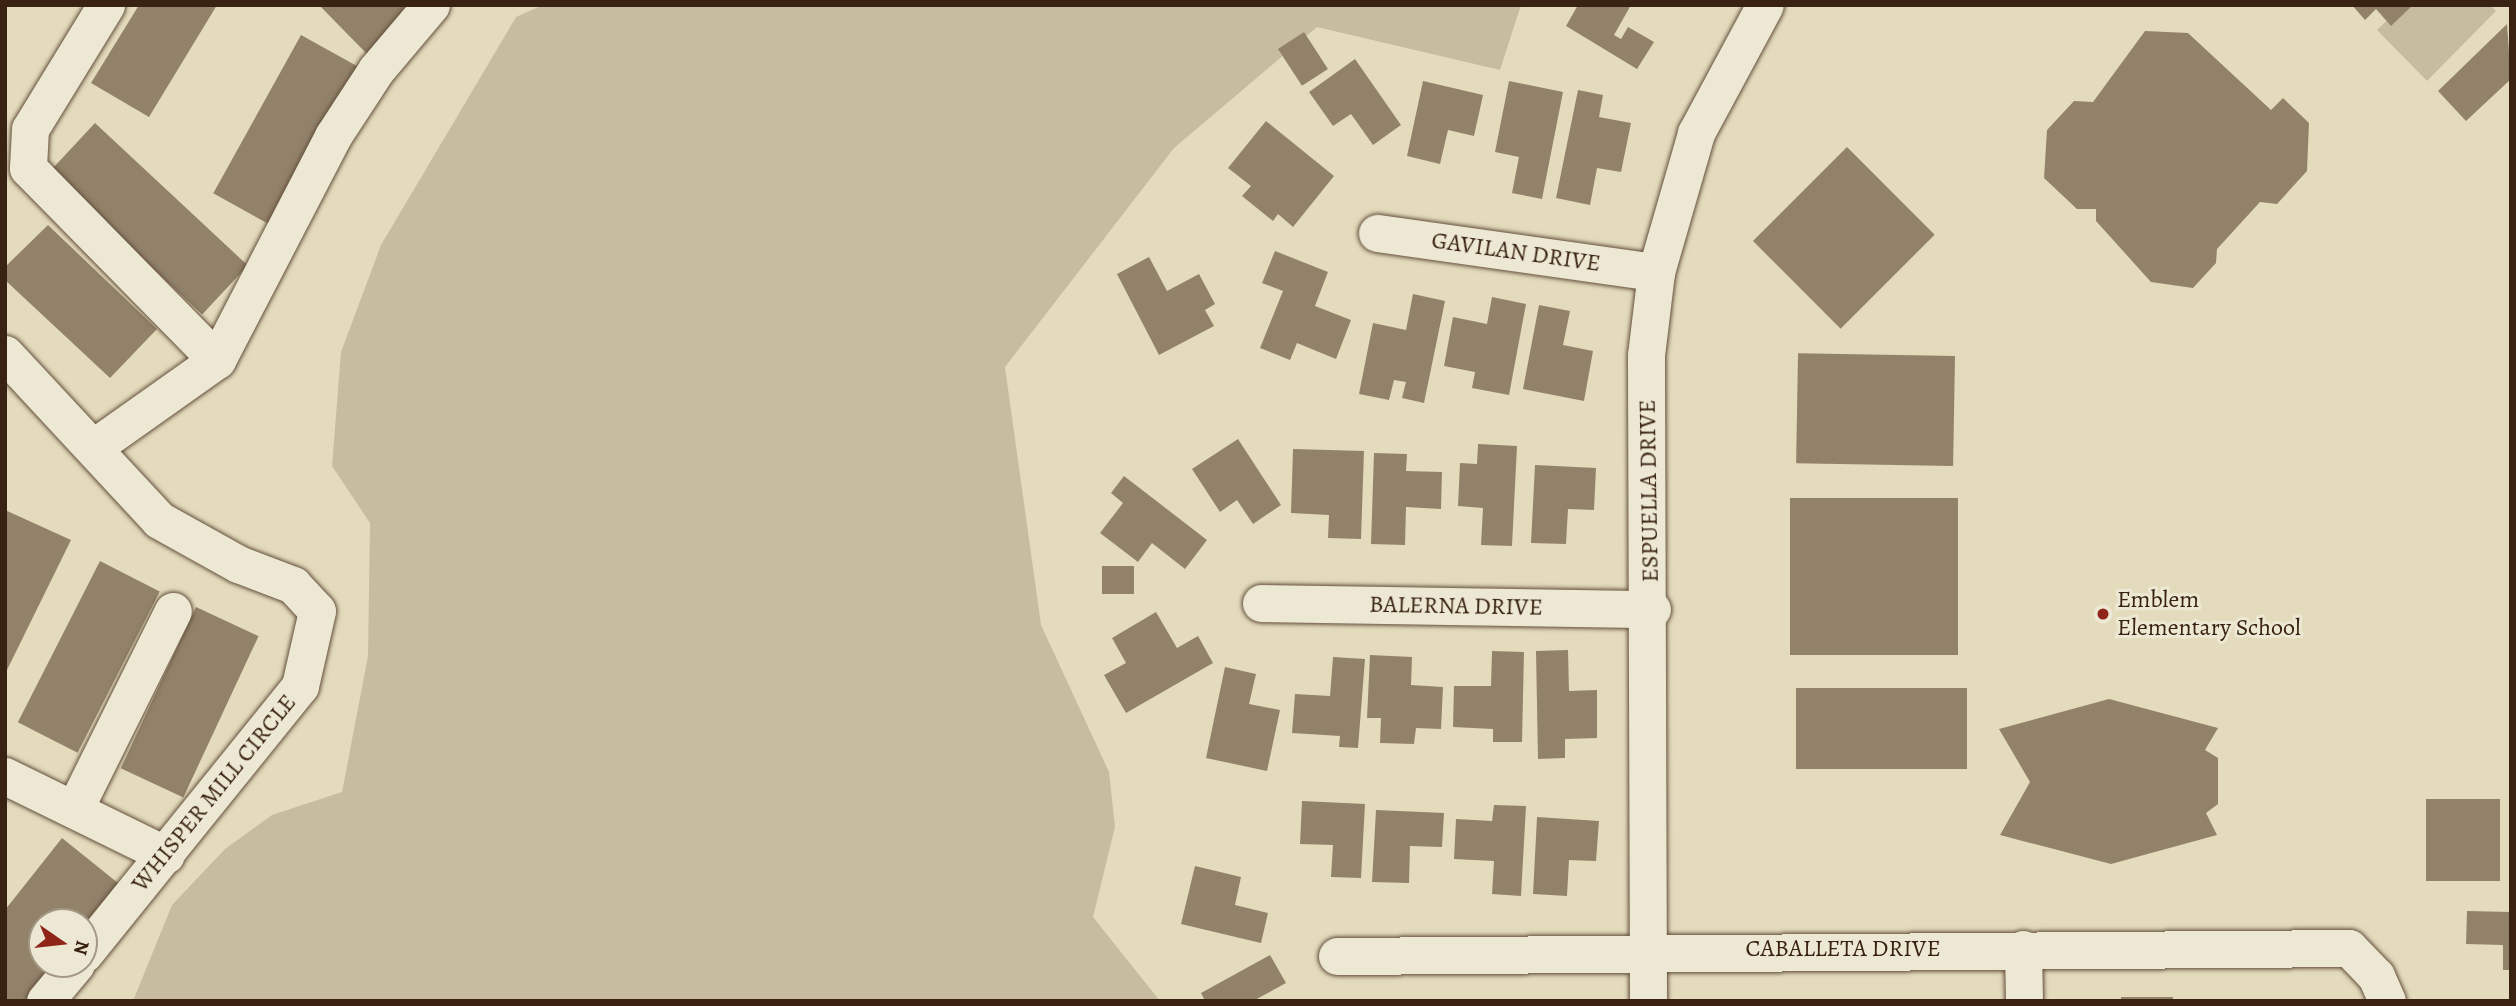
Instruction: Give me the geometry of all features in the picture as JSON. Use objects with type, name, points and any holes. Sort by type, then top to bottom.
[{"type":"street","points":[[106,5],[30,129],[28,167],[217,360]]},
{"type":"street","points":[[94,447],[217,360],[333,136],[376,70],[431,5]]},
{"type":"street","name":"ESPUELLA DRIVE","points":[[1648,1001],[1651,609],[1646,355],[1656,272],[1696,133],[1765,5]]},
{"type":"street","name":"GAVILAN DRIVE","points":[[1377,233],[1656,272]]},
{"type":"street","name":"WHISPER MILL CIRCLE","points":[[5,354],[94,447],[107,470],[159,520],[238,564],[293,585],[317,611],[300,686],[98,937]]},
{"type":"street","name":"BALERNA DRIVE","points":[[1261,603],[1651,609]]},
{"type":"street","points":[[75,808],[173,611]]},
{"type":"street","points":[[5,776],[75,808],[166,855]]},
{"type":"street","name":"CABALLETA DRIVE","points":[[1337,956],[1648,950],[2349,948],[2376,976],[2387,1001]]},
{"type":"street","points":[[2023,949],[2024,1001]]},
{"type":"street","points":[[45,1001],[64,978]]},
{"type":"shaded area","points":[[543,5],[1521,5],[1500,70],[1317,27],[1174,148],[1005,367],[1041,625],[1109,772],[1115,827],[1093,917],[1160,1001],[133,1001],[172,905],[225,849],[272,815],[342,792],[368,656],[370,523],[332,466],[341,352],[381,245],[516,17]]},
{"type":"shaded area","points":[[2403,5],[2490,5],[2496,11],[2427,81],[2377,30]]},
{"type":"building","points":[[139,5],[217,5],[149,117],[91,83]]},
{"type":"building","points":[[319,5],[412,5],[367,54]]},
{"type":"building","points":[[1578,5],[1631,5],[1614,35],[1621,39],[1628,27],[1654,42],[1637,69],[1566,26]]},
{"type":"building","points":[[2352,5],[2413,5],[2391,26],[2376,9],[2365,20]]},
{"type":"building","points":[[2507,24],[2511,79],[2466,121],[2438,91]]},
{"type":"building","points":[[2145,31],[2188,33],[2271,110],[2283,98],[2309,123],[2307,171],[2277,204],[2260,202],[2217,249],[2216,263],[2193,288],[2151,282],[2096,221],[2096,209],[2077,209],[2044,178],[2047,130],[2074,101],[2093,102]]},
{"type":"building","points":[[1304,32],[1328,69],[1302,86],[1278,49]]},
{"type":"building","points":[[301,35],[360,68],[273,226],[213,193]]},
{"type":"building","points":[[1355,59],[1401,125],[1373,145],[1351,114],[1333,126],[1309,92]]},
{"type":"building","points":[[1423,81],[1483,95],[1474,136],[1448,130],[1440,164],[1407,156]]},
{"type":"building","points":[[1509,81],[1563,92],[1542,199],[1512,193],[1519,157],[1495,152]]},
{"type":"building","points":[[1578,90],[1603,95],[1599,117],[1631,123],[1621,172],[1597,168],[1590,205],[1556,198]]},
{"type":"building","points":[[1266,121],[1334,176],[1293,227],[1278,214],[1273,221],[1242,196],[1251,186],[1228,168]]},
{"type":"building","points":[[95,123],[248,266],[202,315],[49,172]]},
{"type":"building","points":[[1847,147],[1935,235],[1841,329],[1753,241]]},
{"type":"building","points":[[48,225],[157,329],[110,378],[5,280],[5,267]]},
{"type":"building","points":[[1275,251],[1328,272],[1315,306],[1351,320],[1336,359],[1297,343],[1290,360],[1260,348],[1283,291],[1262,283]]},
{"type":"building","points":[[1149,257],[1167,291],[1199,274],[1215,304],[1205,310],[1214,326],[1159,355],[1117,274]]},
{"type":"building","points":[[1413,294],[1445,301],[1424,403],[1402,398],[1406,382],[1394,380],[1389,400],[1359,394],[1373,323],[1406,330]]},
{"type":"building","points":[[1492,297],[1526,304],[1509,395],[1472,388],[1475,372],[1444,366],[1453,317],[1487,324]]},
{"type":"building","points":[[1539,305],[1570,311],[1563,345],[1593,351],[1584,401],[1523,389]]},
{"type":"building","points":[[1798,353],[1955,356],[1953,466],[1796,463]]},
{"type":"building","points":[[1238,439],[1281,505],[1253,524],[1237,500],[1220,512],[1192,469]]},
{"type":"building","points":[[1478,444],[1517,446],[1512,546],[1481,545],[1483,508],[1458,506],[1460,463],[1477,464]]},
{"type":"building","points":[[1293,449],[1364,451],[1361,539],[1328,538],[1329,515],[1291,513]]},
{"type":"building","points":[[1374,453],[1407,454],[1406,471],[1442,472],[1441,509],[1406,507],[1405,545],[1371,544]]},
{"type":"building","points":[[1535,465],[1596,468],[1594,510],[1568,509],[1566,544],[1531,543]]},
{"type":"building","points":[[1124,476],[1207,540],[1185,569],[1152,543],[1138,562],[1100,533],[1123,503],[1111,493]]},
{"type":"building","points":[[1790,498],[1958,498],[1958,655],[1790,655]]},
{"type":"building","points":[[5,510],[71,540],[5,674]]},
{"type":"building","points":[[100,561],[160,591],[78,753],[18,722]]},
{"type":"building","points":[[1102,566],[1134,566],[1134,594],[1102,594]]},
{"type":"building","points":[[196,607],[259,636],[183,797],[121,768]]},
{"type":"building","points":[[1156,612],[1177,648],[1198,636],[1213,663],[1126,713],[1104,675],[1126,663],[1112,638]]},
{"type":"building","points":[[1568,650],[1569,691],[1597,690],[1597,738],[1565,739],[1565,758],[1538,759],[1536,651]]},
{"type":"building","points":[[1492,651],[1524,652],[1522,742],[1493,742],[1493,729],[1453,727],[1454,686],[1491,686]]},
{"type":"building","points":[[1370,655],[1412,657],[1411,685],[1443,687],[1441,729],[1416,728],[1414,744],[1380,743],[1381,718],[1367,718]]},
{"type":"building","points":[[1333,657],[1365,659],[1358,748],[1339,747],[1340,736],[1292,733],[1295,694],[1330,696]]},
{"type":"building","points":[[1225,667],[1256,674],[1249,704],[1280,710],[1267,771],[1206,758]]},
{"type":"building","points":[[1796,688],[1967,688],[1967,769],[1796,769]]},
{"type":"building","points":[[2109,699],[2218,728],[2205,750],[2218,758],[2218,804],[2206,813],[2217,835],[2111,864],[2000,835],[2030,782],[1999,729]]},
{"type":"building","points":[[2426,799],[2500,799],[2500,881],[2426,881]]},
{"type":"building","points":[[1302,801],[1365,804],[1361,878],[1331,877],[1333,845],[1300,844]]},
{"type":"building","points":[[1494,805],[1526,806],[1521,896],[1492,894],[1494,861],[1454,859],[1456,819],[1492,821]]},
{"type":"building","points":[[1376,810],[1444,813],[1442,847],[1410,846],[1409,883],[1372,882]]},
{"type":"building","points":[[1537,817],[1599,821],[1596,861],[1569,860],[1567,896],[1533,894]]},
{"type":"building","points":[[62,838],[118,883],[98,908],[28,908],[28,978],[43,978],[25,1001],[5,1001],[5,910]]},
{"type":"building","points":[[1195,866],[1241,877],[1235,905],[1268,913],[1261,943],[1181,924]]},
{"type":"building","points":[[2467,911],[2511,912],[2511,970],[2503,970],[2503,945],[2466,944]]},
{"type":"building","points":[[1270,955],[1286,983],[1253,1001],[1205,1001],[1201,993]]},
{"type":"building","points":[[2121,997],[2173,997],[2173,1001],[2121,1001]]},
{"type":"place","name":"Emblem Elementary School","points":[[2103,614]]}]
